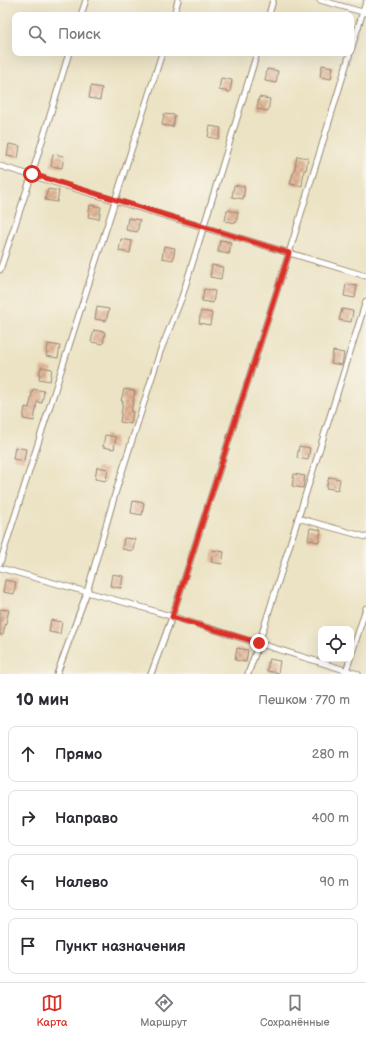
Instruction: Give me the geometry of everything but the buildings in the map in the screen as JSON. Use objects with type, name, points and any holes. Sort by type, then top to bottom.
[{"type":"street","points":[[82,12],[86,0]]},
{"type":"street","points":[[175,12],[178,0]]},
{"type":"street","points":[[270,12],[273,0]]},
{"type":"street","points":[[320,0],[364,13]]},
{"type":"street","points":[[354,41],[364,13],[366,2]]},
{"type":"street","points":[[0,270],[32,174],[68,56]]},
{"type":"street","points":[[0,563],[161,56]]},
{"type":"street","points":[[57,674],[87,592],[122,471],[160,352],[182,297],[256,56]]},
{"type":"street","points":[[151,674],[172,617],[289,253],[349,56]]},
{"type":"street","points":[[0,166],[32,174],[366,276]]},
{"type":"street","points":[[248,674],[366,301]]},
{"type":"street","points":[[298,518],[366,537]]},
{"type":"street","points":[[0,568],[172,617],[259,643],[346,672],[358,674]]},
{"type":"street","points":[[354,648],[366,608]]},
{"type":"street","points":[[346,672],[350,662]]},
{"type":"route","points":[[32,174],[289,253],[172,617],[259,643]]}]
